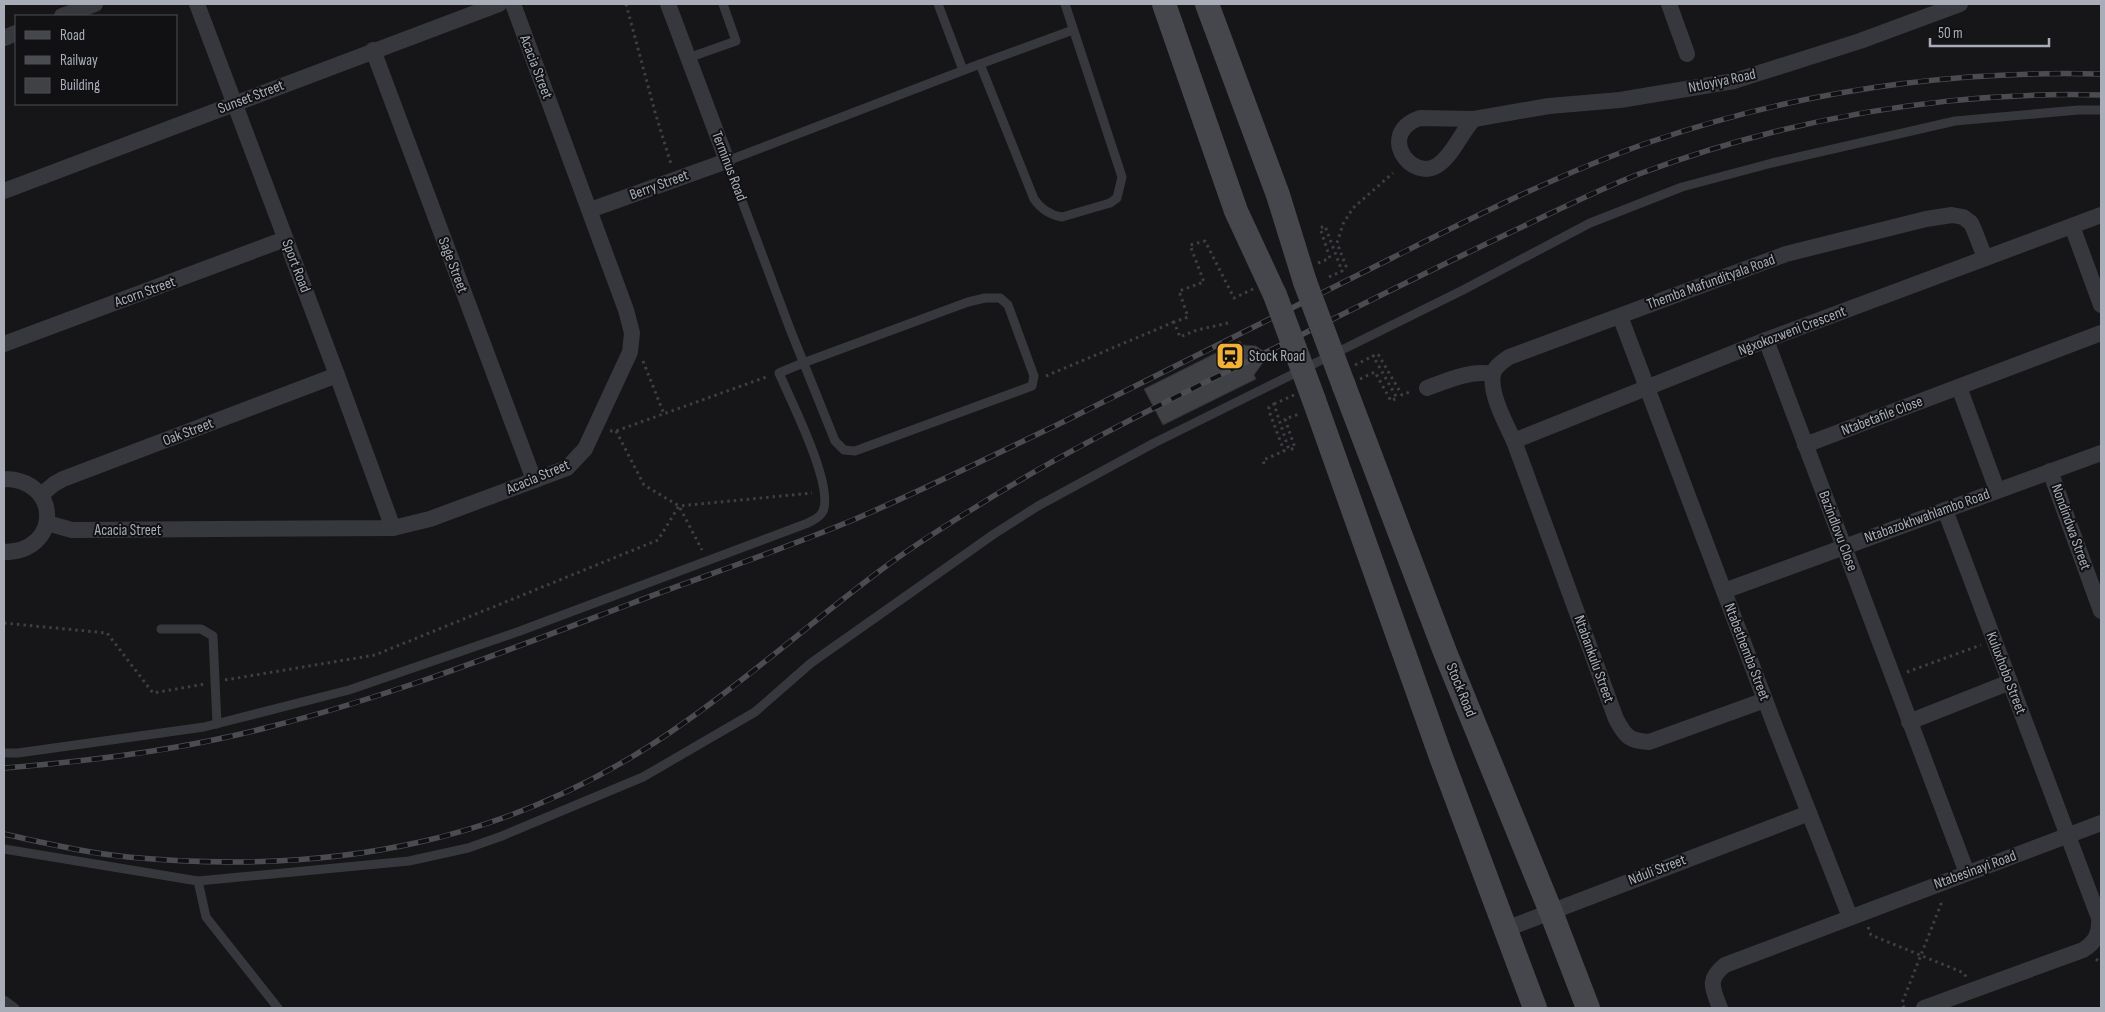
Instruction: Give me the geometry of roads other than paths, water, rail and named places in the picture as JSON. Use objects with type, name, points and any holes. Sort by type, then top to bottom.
[{"type":"main road","points":[[1164,4],[1265,291],[1535,1008]]},
{"type":"main road","name":"Stock Road","points":[[1207,4],[1351,383],[1445,652],[1588,1008]]},
{"type":"street","points":[[65,15],[95,4]]},
{"type":"street","name":"Sport Road","points":[[197,4],[338,375],[393,528]]},
{"type":"street","name":"Sunset Street","points":[[4,191],[499,4]]},
{"type":"street","name":"Acacia Street","points":[[47,523],[72,530],[393,528],[430,519],[567,468],[585,449],[630,352],[632,333],[626,310],[590,210],[513,4]]},
{"type":"street","name":"Terminus Road","points":[[668,4],[727,161]]},
{"type":"street","points":[[1669,4],[1687,54]]},
{"type":"street","name":"Ntloyiya Road","points":[[1474,119],[1549,106],[1620,100],[1734,81],[1860,42],[1960,4]]},
{"type":"street","name":"Sage Street","points":[[373,50],[534,480]]},
{"type":"street","name":"Berry Street","points":[[590,210],[727,161]]},
{"type":"street","name":"Themba Mafundityala Road","points":[[1493,374],[1499,364],[1509,357],[1786,254],[1926,218],[1952,214],[1963,217],[1970,223],[1975,232],[1984,258]]},
{"type":"street","name":"Ngxokozweni Crescent","points":[[1514,441],[1766,340],[2101,215]]},
{"type":"street","points":[[2072,226],[2101,305]]},
{"type":"street","name":"Acorn Street","points":[[4,344],[285,239]]},
{"type":"street","name":"Ntabethemba Street","points":[[1620,316],[1809,813],[1856,915]]},
{"type":"street","name":"Ntabetafile Close","points":[[1805,444],[2101,333]]},
{"type":"street","name":"Bazindlovu Close","points":[[1766,340],[1967,873]]},
{"type":"street","points":[[1427,388],[1469,373],[1493,374],[1493,385],[1497,403],[1514,441]]},
{"type":"street","name":"Oak Street","points":[[41,495],[63,479],[338,375]]},
{"type":"street","points":[[1959,387],[1998,490]]},
{"type":"street","name":"Ntabankulu Street","points":[[1514,441],[1616,719],[1624,733],[1635,741],[1649,742],[1765,700]]},
{"type":"street","name":"Ntabazokhwahlambo Road","points":[[1724,591],[2101,452]]},
{"type":"street","name":"Nondindwa Street","points":[[2050,471],[2101,611]]},
{"type":"street","points":[[4,479],[17,479],[30,485],[41,495],[47,508],[47,523],[41,536],[31,547],[17,552],[4,552]]},
{"type":"street","name":"Kuluxhobo Street","points":[[1924,1008],[2083,950],[2092,944],[2100,928],[2099,918],[1945,510]]},
{"type":"street","points":[[1909,722],[2010,682]]},
{"type":"street","name":"Nduli Street","points":[[1506,929],[1809,813]]},
{"type":"street","name":"Ntabesinayi Road","points":[[1720,1008],[1712,982],[1713,976],[1725,965],[2101,823]]},
{"type":"lane","points":[[688,58],[736,41],[723,4]]},
{"type":"lane","points":[[938,4],[963,70]]},
{"type":"lane","points":[[980,64],[1039,208],[1055,216],[1062,217],[1117,198],[1122,177],[1065,4]]},
{"type":"lane","points":[[727,161],[963,70],[1074,30]]},
{"type":"lane","points":[[4,849],[198,881],[408,861],[468,848],[528,826],[643,777],[755,712],[811,663],[994,534],[1038,506],[1154,442],[1463,290],[1590,223],[1682,187],[1772,163],[1955,121],[2078,110],[2101,110]]},
{"type":"lane","name":"Terminus Road","points":[[727,161],[803,364]]},
{"type":"lane","points":[[4,753],[18,753],[217,724],[358,687],[520,631],[816,518],[824,510],[821,475],[779,373],[968,302],[985,298],[1000,298],[1008,305],[1035,380],[1032,386],[850,452],[844,450],[835,441],[803,364]]},
{"type":"lane","points":[[161,629],[201,630],[210,634],[213,639],[217,724]]},
{"type":"lane","points":[[198,881],[206,917],[278,1008]]},
{"type":"lane","points":[[4,1000],[15,1008]]},
{"type":"railway","points":[[4,768],[137,754],[236,735],[315,715],[496,655],[803,540],[911,494],[1063,422],[1520,195],[1584,167],[1650,142],[1760,110],[1816,97],[1872,88],[1986,76],[2101,74]]},
{"type":"railway","points":[[4,834],[81,850],[128,857],[204,862],[278,861],[350,855],[420,842],[489,823],[556,797],[621,763],[685,722],[711,704],[906,552],[1011,485],[1136,417],[1469,252],[1595,192],[1639,174],[1751,138],[1866,112],[1983,98],[2101,95]]},
{"type":"place","name":"Stock Road","points":[[1230,356]]}]
